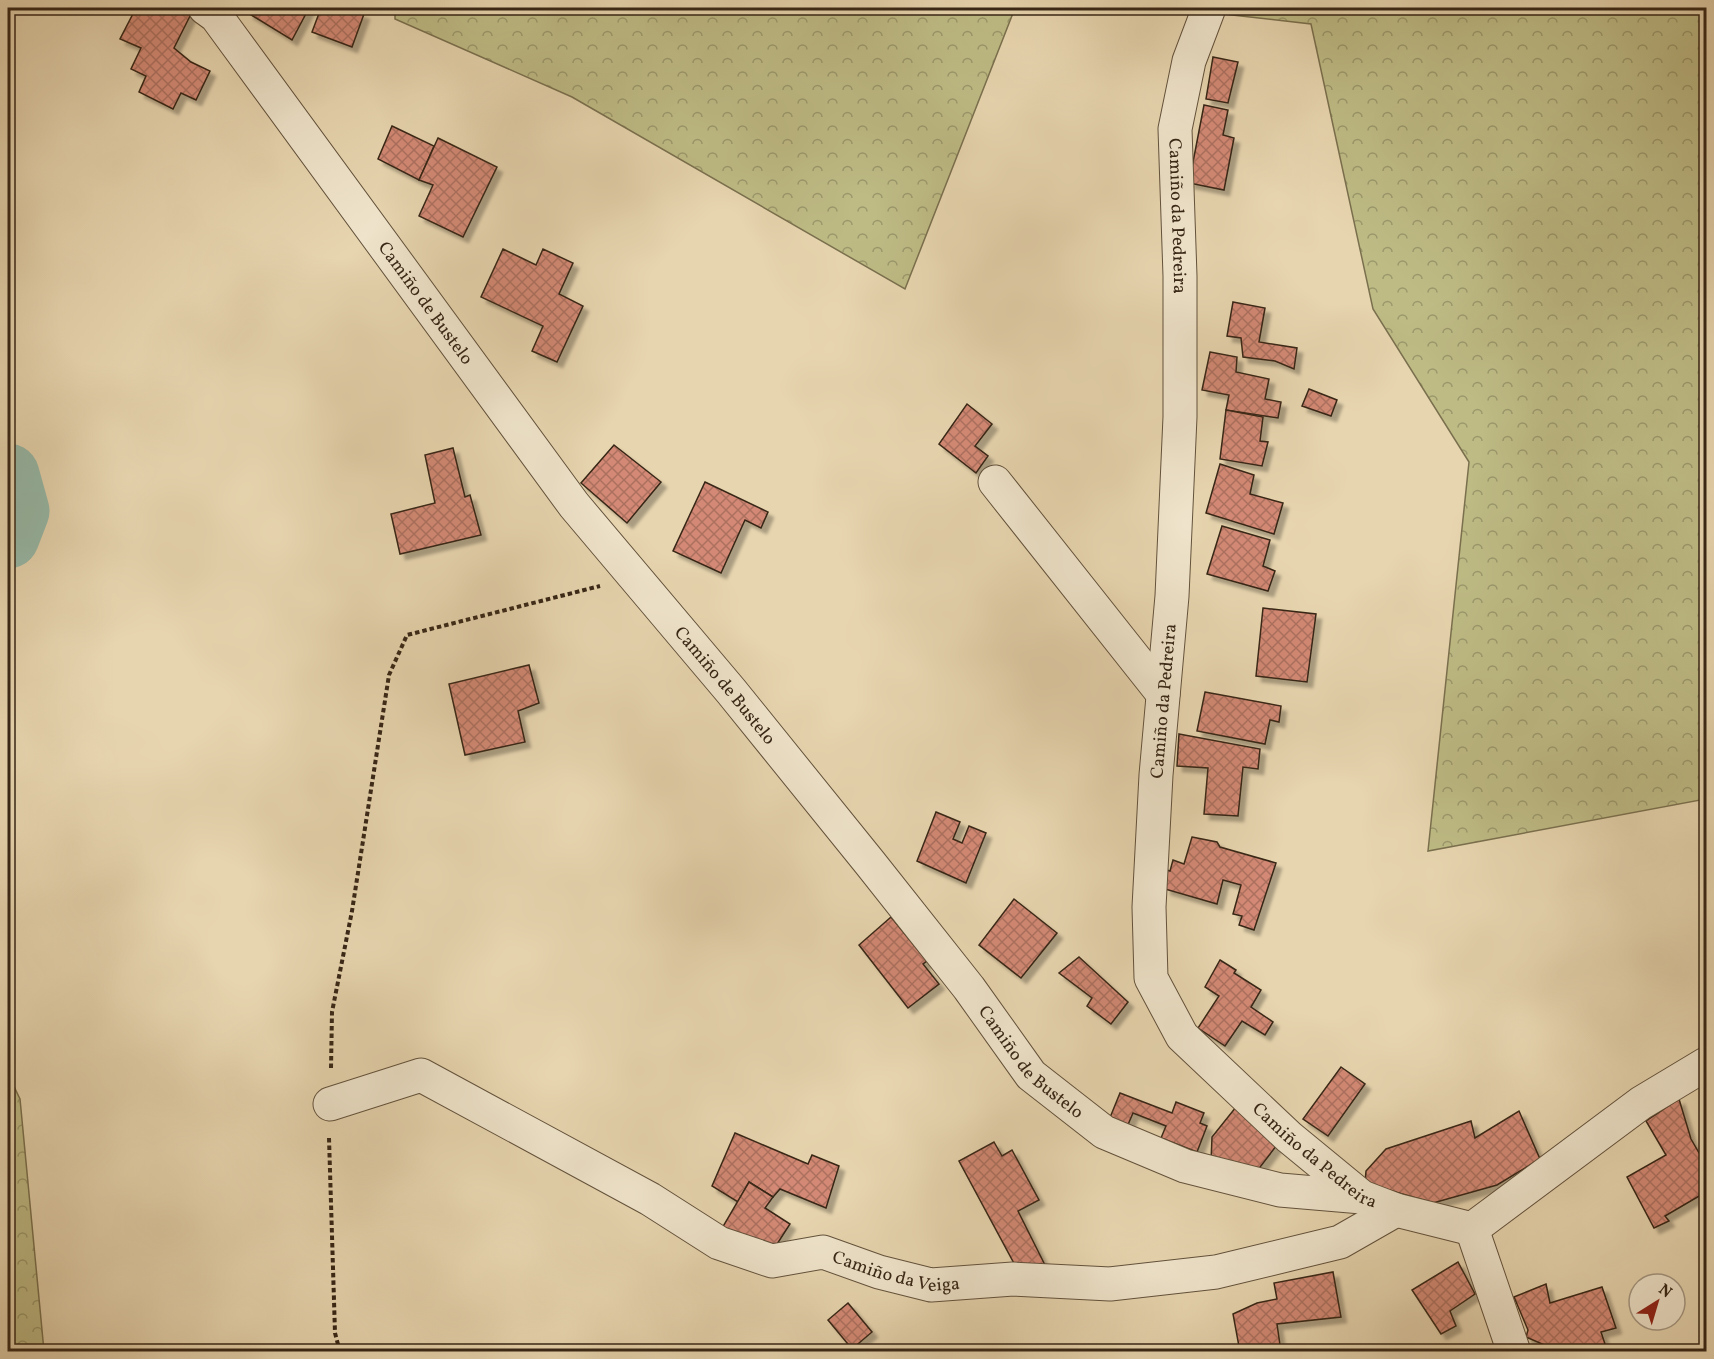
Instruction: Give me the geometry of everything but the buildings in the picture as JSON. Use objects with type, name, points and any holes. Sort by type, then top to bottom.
[{"type":"street","name":"Camiño de Bustelo","points":[[205,8],[216,16],[574,505],[870,863],[969,988],[1031,1075],[1104,1132],[1185,1166],[1281,1190],[1362,1197]]},
{"type":"street","name":"Camiño da Pedreira","points":[[1209,8],[1189,61],[1174,129],[1180,276],[1180,417],[1172,596],[1149,908],[1151,978],[1182,1036],[1289,1137],[1362,1197],[1396,1210],[1472,1229]]},
{"type":"street","points":[[995,482],[1163,694]]},
{"type":"street","points":[[1514,1352],[1472,1229],[1641,1103],[1707,1064]]},
{"type":"street","name":"Camiño da Veiga","points":[[330,1104],[421,1075],[650,1199],[719,1243],[772,1261],[823,1252],[879,1272],[931,1285],[1013,1279],[1110,1284],[1216,1272],[1340,1242],[1396,1210]]},
{"type":"path","points":[[340,1352],[335,1333],[329,1195],[332,1012],[352,911],[389,675],[407,635],[635,578]]},
{"type":"green space","points":[[395,8],[1015,8],[905,289],[572,97],[395,19]]},
{"type":"green space","points":[[1170,8],[1706,8],[1706,799],[1428,851],[1469,462],[1373,309],[1311,24]]},
{"type":"green space","points":[[8,1074],[20,1099],[44,1351],[8,1351]]},
{"type":"waterway","points":[[8,475],[18,511],[8,537]]}]
